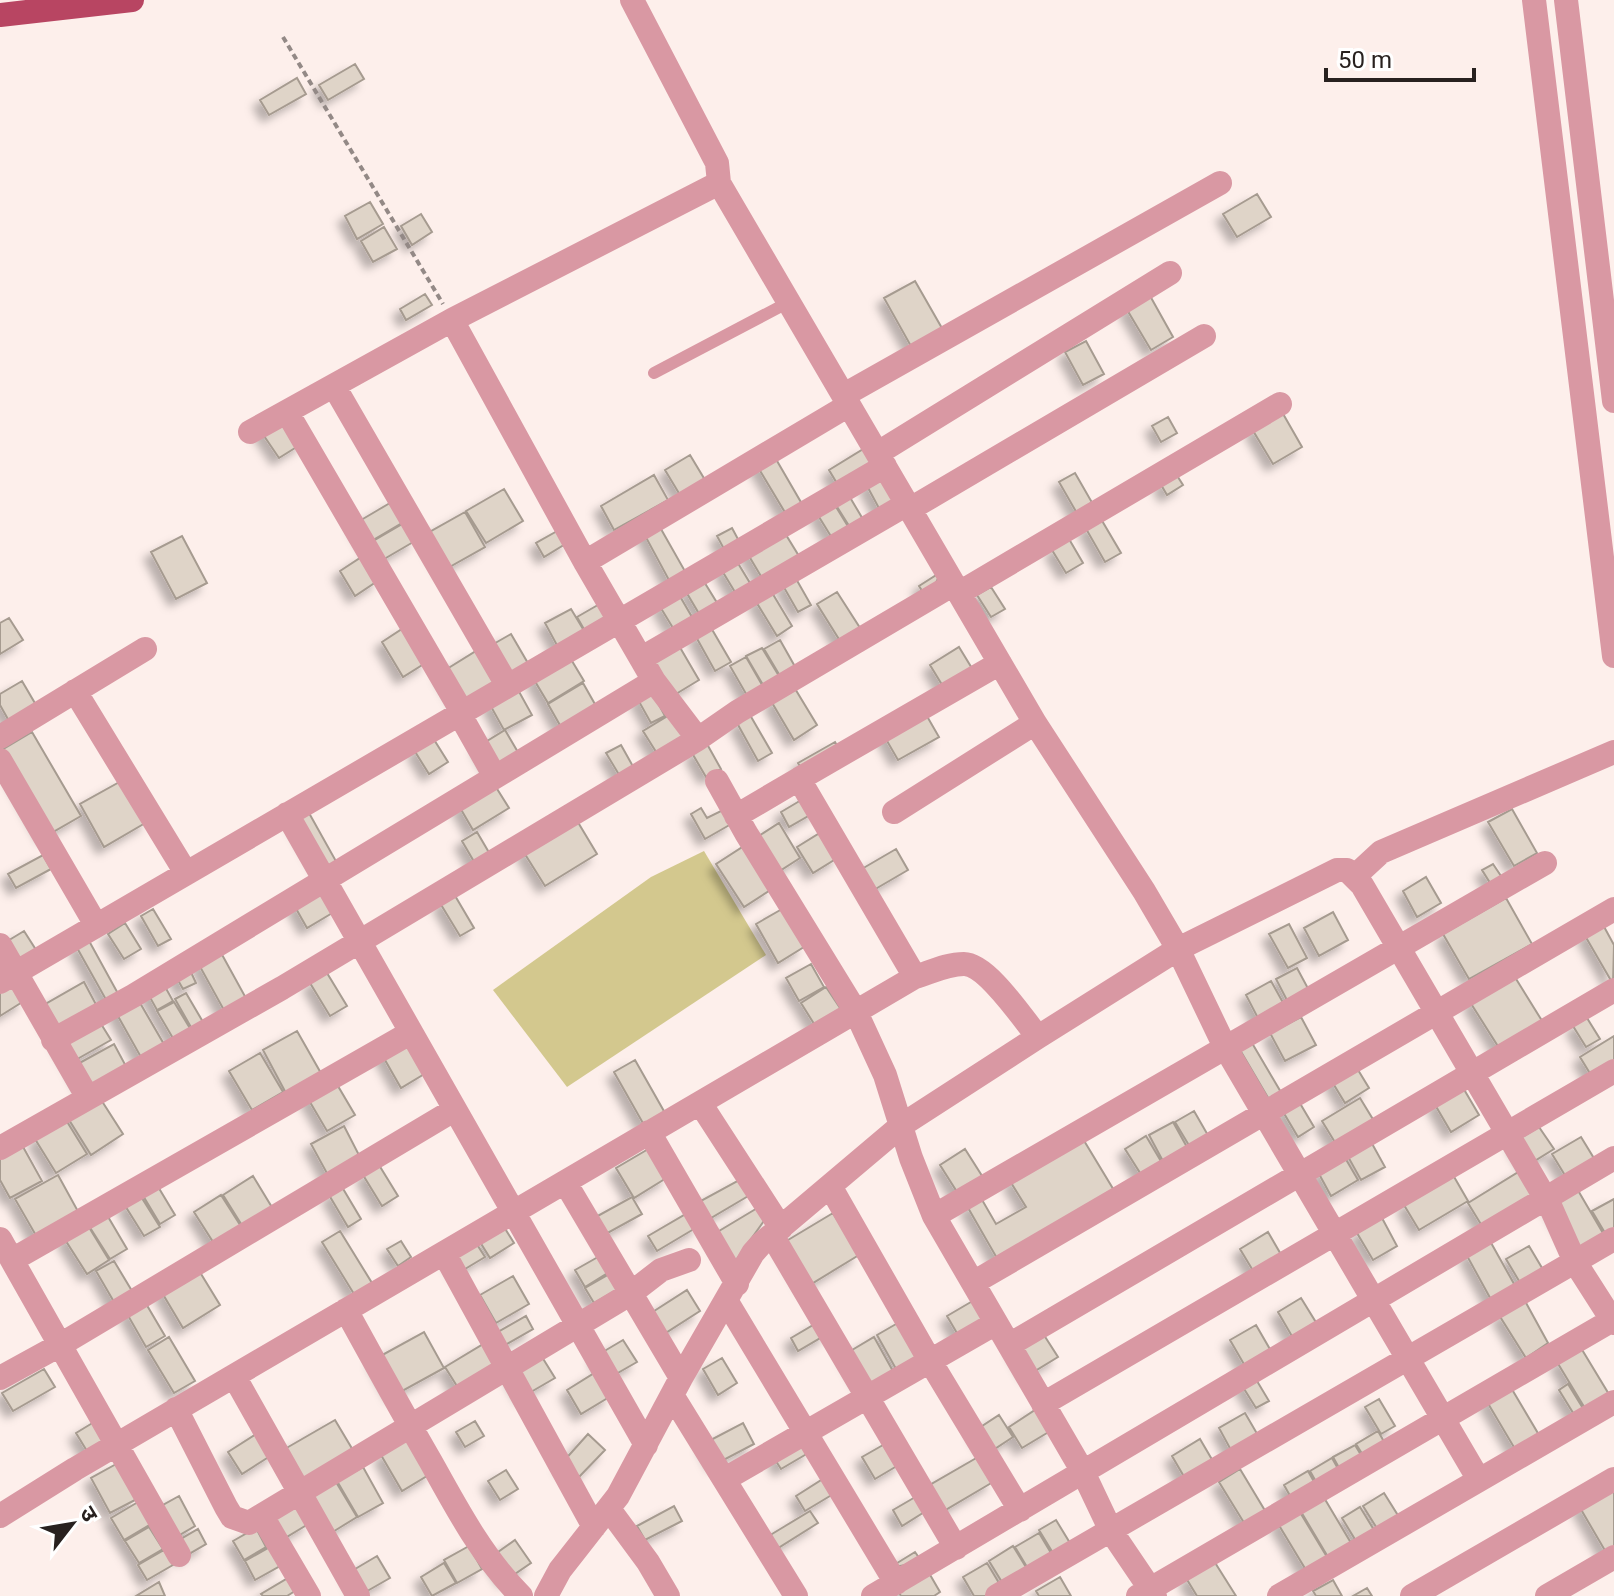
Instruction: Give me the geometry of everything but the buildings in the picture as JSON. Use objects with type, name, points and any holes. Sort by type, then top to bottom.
[{"type":"main road","points":[[0,15],[132,0]]},
{"type":"street","points":[[632,0],[717,163],[719,183],[1035,723],[1178,949],[1225,1047],[1479,1480]]},
{"type":"street","points":[[1534,0],[1614,656]]},
{"type":"street","points":[[1566,0],[1613,387]]},
{"type":"street","points":[[250,432],[452,320],[719,183]]},
{"type":"street","points":[[585,562],[846,400],[1220,183]]},
{"type":"street","points":[[8,977],[620,620],[881,460],[1170,273]]},
{"type":"street","points":[[452,320],[654,681],[698,739]]},
{"type":"street","points":[[642,658],[1204,336]]},
{"type":"street","points":[[334,386],[507,685]]},
{"type":"street","points":[[0,1148],[268,996],[698,739],[737,712],[1280,404]]},
{"type":"street","points":[[287,412],[494,775]]},
{"type":"street","points":[[4,724],[75,691],[145,649]]},
{"type":"street","points":[[736,816],[1000,663]]},
{"type":"street","points":[[53,1040],[133,996],[654,681]]},
{"type":"street","points":[[75,691],[186,873]]},
{"type":"street","points":[[894,812],[1035,723]]},
{"type":"street","points":[[1355,876],[1381,852],[1450,825],[1614,752]]},
{"type":"street","points":[[0,760],[96,925]]},
{"type":"street","points":[[799,779],[915,977]]},
{"type":"street","points":[[546,1596],[560,1570],[601,1518],[646,1445],[753,1253],[776,1231],[902,1125],[1038,1037],[1178,949],[1337,870],[1347,870],[1355,876],[1545,1197],[1575,1262],[1613,1320],[1148,1593],[1111,1531],[1083,1472],[934,1216],[902,1125],[885,1075],[856,1012],[717,781]]},
{"type":"street","points":[[287,814],[646,1445]]},
{"type":"street","points":[[934,1216],[1545,863]]},
{"type":"street","points":[[973,1283],[1614,909]]},
{"type":"street","points":[[0,945],[8,977],[53,1040],[88,1098]]},
{"type":"street","points":[[0,1516],[116,1444],[915,977],[967,964],[985,973],[1038,1037]]},
{"type":"street","points":[[1009,1345],[1614,990]]},
{"type":"street","points":[[12,1260],[410,1033]]},
{"type":"street","points":[[1043,1404],[1614,1071]]},
{"type":"street","points":[[700,1103],[956,1548]]},
{"type":"street","points":[[0,1378],[454,1110]]},
{"type":"street","points":[[649,1132],[804,1434],[896,1583]]},
{"type":"street","points":[[873,1596],[1614,1158]]},
{"type":"street","points":[[565,1182],[630,1294],[725,1479],[796,1596]]},
{"type":"street","points":[[830,1186],[1020,1510]]},
{"type":"street","points":[[0,1239],[179,1555]]},
{"type":"street","points":[[997,1596],[1614,1239]]},
{"type":"street","points":[[444,1253],[506,1368],[601,1518],[648,1562],[668,1596]]},
{"type":"street","points":[[176,1409],[232,1517],[249,1523],[630,1294],[661,1270],[689,1260]]},
{"type":"street","points":[[346,1310],[484,1551],[521,1596]]},
{"type":"street","points":[[725,1479],[996,1323]]},
{"type":"street","points":[[234,1376],[358,1596]]},
{"type":"street","points":[[1279,1596],[1614,1402]]},
{"type":"street","points":[[1412,1596],[1614,1479]]},
{"type":"street","points":[[262,1516],[309,1596]]},
{"type":"street","points":[[1547,1596],[1614,1557]]},
{"type":"lane","points":[[654,373],[789,302]]},
{"type":"path","points":[[283,37],[452,320]]},
{"type":"shaded area","points":[[704,851],[766,955],[567,1087],[493,990],[651,877]]}]
